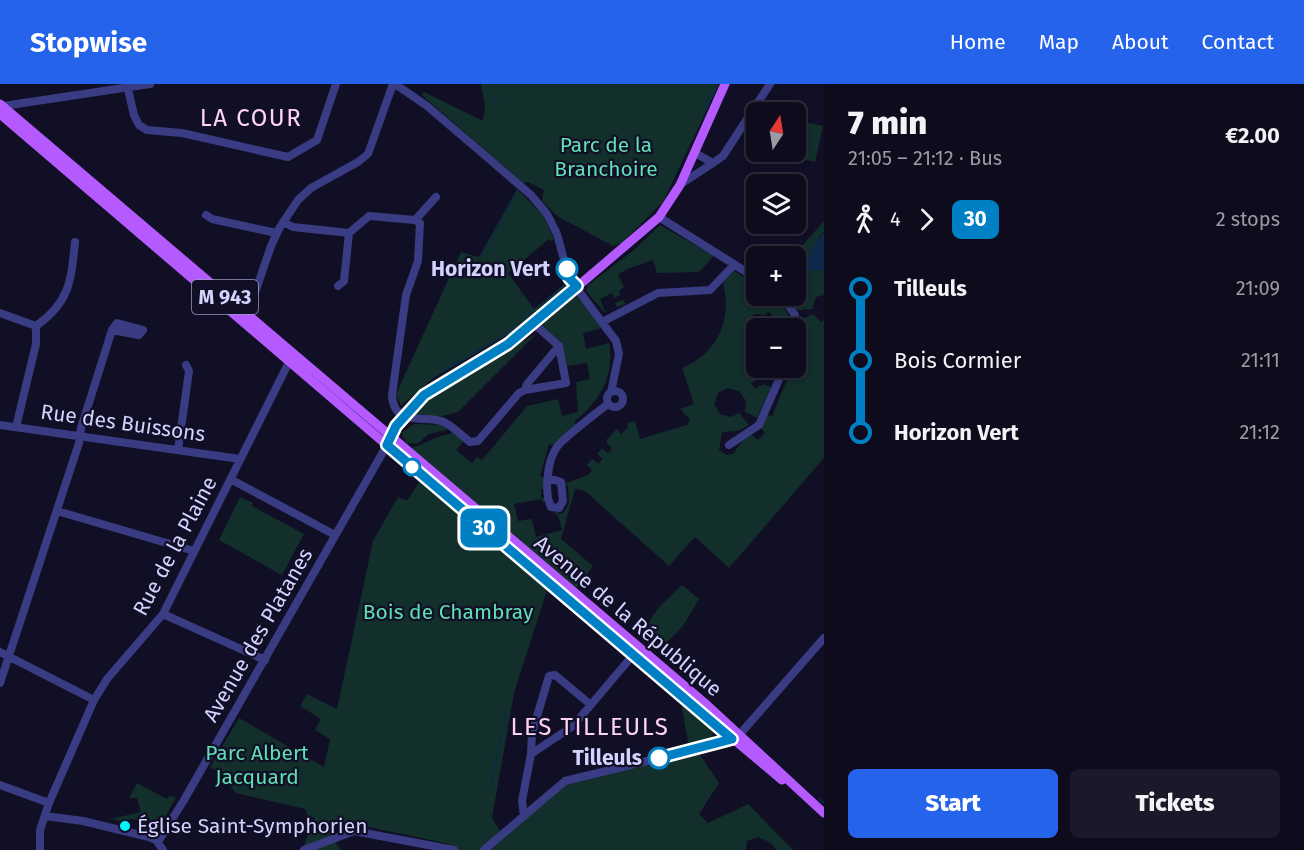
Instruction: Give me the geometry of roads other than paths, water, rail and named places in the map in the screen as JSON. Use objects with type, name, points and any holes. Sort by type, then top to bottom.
[{"type":"main road","points":[[389,442],[394,429],[420,398],[433,388],[498,351],[534,324],[659,218],[680,185],[725,84]]},
{"type":"main road","name":"Avenue de la République","points":[[1,108],[246,319],[379,427],[389,442],[633,655],[736,736]]},
{"type":"main road","name":"Avenue de la République","points":[[246,319],[289,362],[389,442],[736,736],[769,771],[792,785],[824,813]]},
{"type":"main road","points":[[379,427],[404,418]]},
{"type":"street","points":[[1,108],[150,84]]},
{"type":"street","points":[[128,89],[134,115],[139,125],[147,130],[182,133],[288,157],[317,140],[336,84]]},
{"type":"street","points":[[246,319],[276,233],[298,200],[311,188],[358,162],[368,153],[394,84],[427,106],[538,203],[553,224],[569,278],[604,321],[616,340],[619,354],[611,392],[607,398],[608,404]]},
{"type":"street","points":[[680,185],[723,156],[770,84]]},
{"type":"street","points":[[695,153],[713,163]]},
{"type":"street","points":[[416,220],[436,197]]},
{"type":"street","points":[[206,214],[212,219],[276,233]]},
{"type":"street","points":[[338,286],[344,281],[349,233],[369,216],[416,220]]},
{"type":"street","points":[[659,218],[746,272]]},
{"type":"street","points":[[416,220],[421,229],[418,261],[407,290],[392,395],[394,405],[404,418],[442,421],[474,443],[519,393],[566,382],[559,346],[534,324]]},
{"type":"street","points":[[283,222],[293,227],[349,233]]},
{"type":"street","points":[[36,326],[54,313],[65,299],[75,242]]},
{"type":"street","points":[[604,321],[658,293],[710,290],[734,264]]},
{"type":"street","points":[[0,313],[36,326]]},
{"type":"street","points":[[16,426],[36,344],[36,326]]},
{"type":"street","points":[[0,683],[57,511],[112,330]]},
{"type":"street","points":[[525,390],[527,384],[559,346]]},
{"type":"street","name":"Rue de la Plaine","points":[[40,850],[40,830],[49,803],[94,700],[107,679],[163,614],[289,362]]},
{"type":"street","points":[[178,450],[189,370],[186,365]]},
{"type":"street","points":[[729,445],[759,425],[780,378]]},
{"type":"street","points":[[608,404],[615,407],[622,401],[619,392],[611,392]]},
{"type":"street","points":[[548,478],[557,446],[608,404]]},
{"type":"street","name":"Rue des Buissons","points":[[0,424],[240,459]]},
{"type":"street","name":"Avenue des Platanes","points":[[158,846],[389,442]]},
{"type":"street","points":[[232,480],[335,535]]},
{"type":"street","points":[[57,511],[194,551]]},
{"type":"street","points":[[163,614],[265,660]]},
{"type":"street","points":[[484,850],[554,788],[571,779],[736,736],[824,638]]},
{"type":"street","points":[[0,652],[94,700]]},
{"type":"street","points":[[531,754],[569,730],[633,655]]},
{"type":"street","points":[[524,816],[523,792],[531,754],[533,727],[549,676],[555,675],[591,705]]},
{"type":"street","points":[[0,785],[49,803]]},
{"type":"street","points":[[523,792],[526,801],[534,807]]},
{"type":"street","points":[[45,816],[83,821],[149,837],[163,850]]},
{"type":"street","points":[[304,850],[354,831],[454,850]]},
{"type":"water","points":[[824,232],[824,269],[813,271],[806,268],[811,250]]},
{"type":"waterway","points":[[704,108],[715,84]]},
{"type":"waterway","points":[[488,99],[498,104]]},
{"type":"waterway","points":[[505,213],[517,191]]},
{"type":"waterway","points":[[481,256],[503,217]]},
{"type":"waterway","points":[[539,307],[564,285]]},
{"type":"waterway","points":[[522,321],[534,311]]},
{"type":"waterway","points":[[472,355],[518,325]]},
{"type":"waterway","points":[[440,372],[466,358]]},
{"type":"waterway","points":[[490,790],[506,711]]},
{"type":"waterway","points":[[819,799],[824,803]]},
{"type":"place","name":"Horizon Vert","points":[[567,269]]},
{"type":"place","name":"Tilleuls","points":[[659,758]]},
{"type":"place","name":"Église Saint-Symphorien","points":[[125,826]]},
{"type":"district","name":"LA COUR","points":[[251,118]]},
{"type":"district","name":"LES TILLEULS","points":[[590,727]]},
{"type":"park label","name":"Parc de la Branchoire","points":[[606,157]]},
{"type":"park label","name":"Bois de Chambray","points":[[448,612]]},
{"type":"park label","name":"Parc Albert Jacquard","points":[[257,765]]}]
